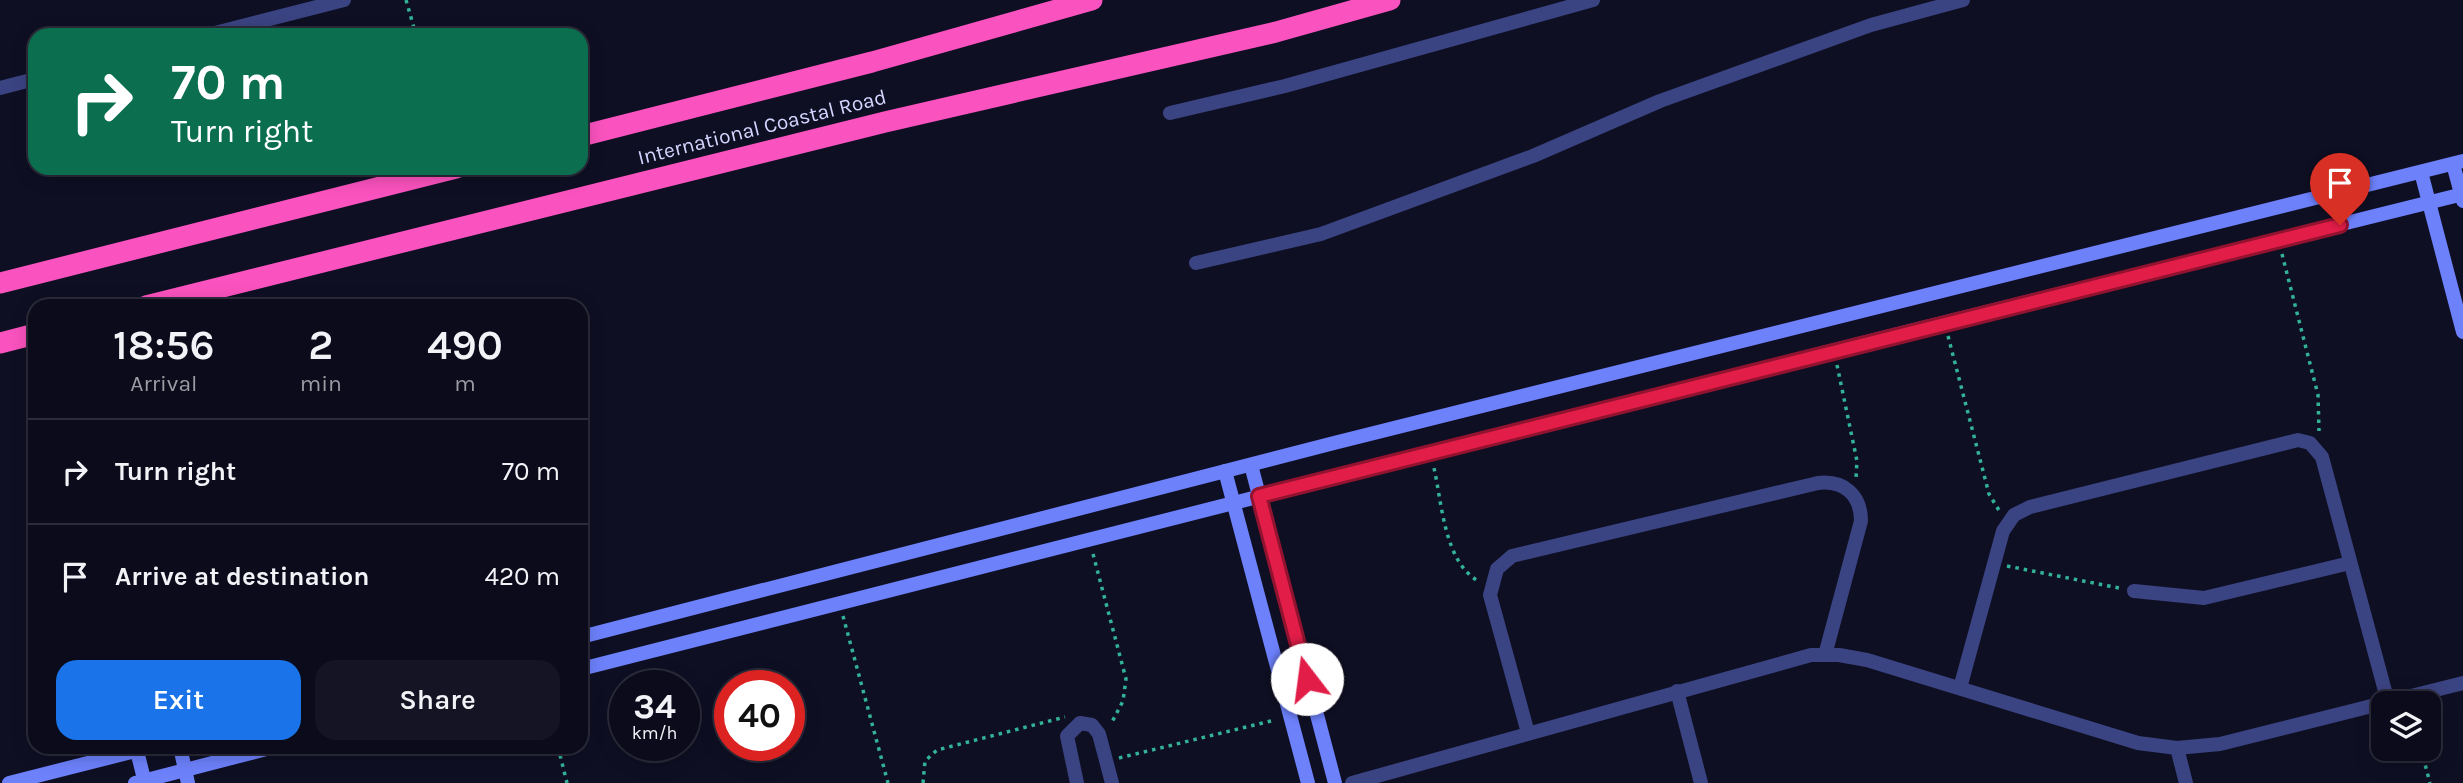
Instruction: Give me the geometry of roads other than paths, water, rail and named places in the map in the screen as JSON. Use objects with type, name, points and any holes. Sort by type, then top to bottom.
[{"type":"highway","name":"International Coastal Road","points":[[588,134],[872,62],[1092,0]]},
{"type":"highway","name":"International Coastal Road","points":[[174,299],[885,121],[1068,82],[1276,32],[1390,0]]},
{"type":"highway","points":[[0,283],[428,175]]},
{"type":"highway","points":[[0,343],[28,336]]},
{"type":"main road","points":[[588,635],[1225,471],[2458,163],[2462,197],[1834,351],[588,667]]},
{"type":"main road","points":[[2421,172],[2463,332]]},
{"type":"main road","points":[[1251,465],[1335,783]]},
{"type":"main road","points":[[1225,471],[1308,783]]},
{"type":"main road","points":[[9,783],[124,754]]},
{"type":"main road","points":[[144,754],[141,782],[187,776],[253,754]]},
{"type":"main road","points":[[182,754],[187,776]]},
{"type":"street","points":[[234,28],[344,0]]},
{"type":"street","points":[[1170,113],[1298,82],[1592,0]]},
{"type":"street","points":[[1196,263],[1321,233],[1533,156],[1660,101],[1871,25],[1963,0]]},
{"type":"street","points":[[0,88],[28,81]]},
{"type":"street","points":[[1960,688],[1994,564],[2009,521],[2031,507],[2304,440],[2315,446],[2322,457],[2385,691]]},
{"type":"street","points":[[1528,733],[1492,603],[1490,586],[1497,569],[1511,556],[1818,483],[1837,483],[1853,494],[1858,502],[1861,521],[1825,654]]},
{"type":"street","points":[[2134,591],[2204,598],[2350,563]]},
{"type":"street","points":[[1352,783],[1797,657],[1825,654],[1867,660],[2138,743],[2177,748],[2220,744],[2371,706]]},
{"type":"street","points":[[2434,691],[2463,684]]},
{"type":"street","points":[[1678,691],[1702,783]]},
{"type":"street","points":[[1077,783],[1067,742],[1070,730],[1080,723],[1092,725],[1099,734],[1112,783]]},
{"type":"street","points":[[2177,748],[2186,783]]}]
